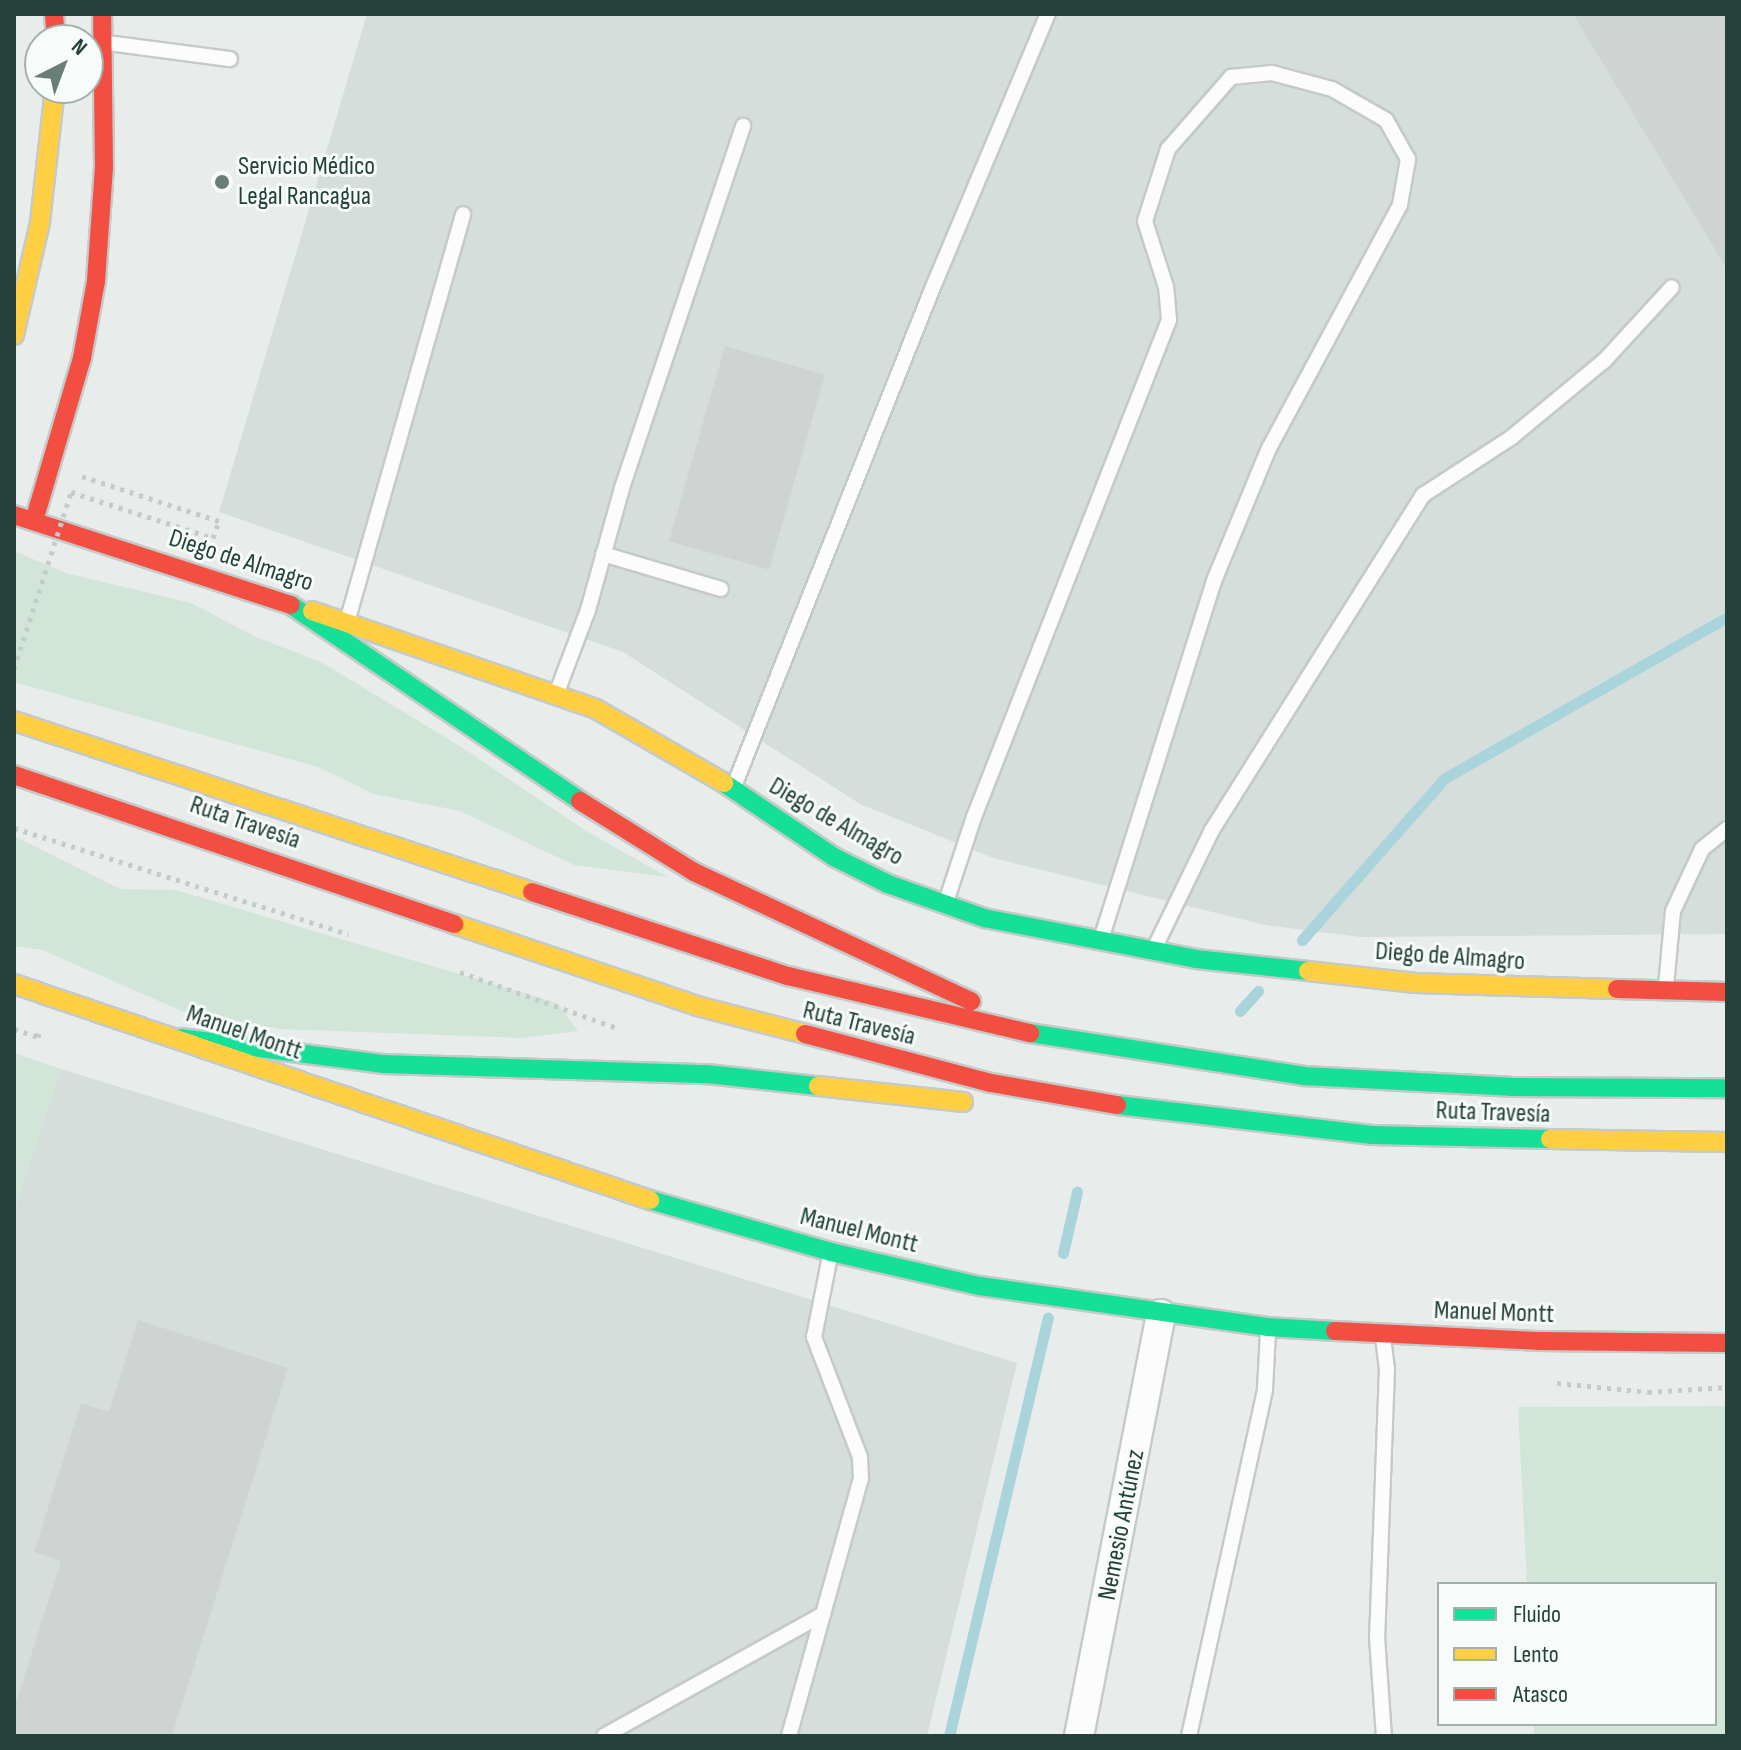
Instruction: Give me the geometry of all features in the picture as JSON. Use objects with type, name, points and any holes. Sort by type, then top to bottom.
[{"type":"main road","points":[[14,335],[40,222],[53,104]]},
{"type":"main road","points":[[34,521],[93,305],[104,167],[104,104]]},
{"type":"main road","name":"Diego de Almagro","points":[[14,515],[347,622],[556,694],[638,730],[834,857],[945,906],[1100,944],[1415,983],[1727,992]]},
{"type":"main road","points":[[291,605],[626,832],[694,872],[922,981],[1093,1047]]},
{"type":"main road","name":"Ruta Travesía","points":[[14,721],[788,976],[1093,1047],[1213,1065],[1407,1084],[1727,1088]]},
{"type":"main road","name":"Ruta Travesía","points":[[14,775],[697,1006],[889,1060],[1094,1103],[1372,1135],[1727,1142]]},
{"type":"main road","name":"Manuel Montt","points":[[14,984],[181,1038],[648,1199],[831,1252],[980,1286],[1267,1327],[1382,1335],[1727,1343]]},
{"type":"main road","points":[[181,1038],[383,1064],[707,1074],[958,1102],[1094,1103]]},
{"type":"street","name":"Nemesio Antúnez","points":[[1079,1736],[1161,1314]]},
{"type":"lane","points":[[732,790],[1048,14]]},
{"type":"lane","points":[[104,43],[230,59]]},
{"type":"lane","points":[[945,906],[974,817],[1169,320],[1166,287],[1145,221],[1168,149],[1231,77],[1272,73],[1332,89],[1386,120],[1408,159],[1400,205],[1269,448],[1214,581],[1100,944]]},
{"type":"lane","points":[[556,694],[743,126]]},
{"type":"lane","points":[[347,622],[463,214]]},
{"type":"lane","points":[[1153,951],[1212,830],[1423,495],[1512,437],[1604,361],[1672,287]]},
{"type":"lane","points":[[603,554],[721,589]]},
{"type":"lane","points":[[1666,992],[1673,911],[1702,849],[1727,829]]},
{"type":"lane","points":[[789,1736],[861,1478],[860,1457],[814,1337],[831,1252]]},
{"type":"lane","points":[[1189,1736],[1265,1389],[1267,1327]]},
{"type":"lane","points":[[1382,1335],[1387,1368],[1377,1637],[1384,1736]]},
{"type":"lane","points":[[604,1736],[823,1614]]},
{"type":"path","points":[[14,669],[71,492],[213,538],[219,521],[78,475]]},
{"type":"shaded area","points":[[367,14],[1727,14],[1727,934],[1360,937],[1265,925],[993,858],[860,804],[623,652],[219,512]]},
{"type":"shaded area","points":[[61,1069],[1017,1363],[927,1736],[14,1736],[14,1212]]},
{"type":"green space","points":[[14,551],[66,573],[191,603],[256,637],[321,662],[460,746],[586,831],[668,877],[574,865],[460,811],[374,794],[318,767],[14,682]]},
{"type":"green space","points":[[14,836],[120,889],[176,890],[557,1003],[578,1031],[521,1038],[280,1029],[184,1012],[42,950],[14,946]]},
{"type":"green space","points":[[14,1053],[61,1069],[14,1212]]},
{"type":"green space","points":[[1727,1406],[1727,1736],[1534,1736],[1534,1726],[1717,1726],[1717,1582],[1527,1582],[1518,1407]]},
{"type":"building","points":[[1573,14],[1727,14],[1727,269]]},
{"type":"building","points":[[725,346],[825,375],[769,570],[669,541]]},
{"type":"building","points":[[138,1320],[288,1368],[172,1736],[14,1736],[14,1709],[61,1561],[34,1552],[81,1403],[109,1412]]},
{"type":"waterway","points":[[1302,940],[1445,778],[1727,617]]},
{"type":"waterway","points":[[1240,1011],[1258,991]]},
{"type":"waterway","points":[[1063,1253],[1077,1192]]},
{"type":"waterway","points":[[949,1736],[1048,1318]]},
{"type":"traffic: fast","points":[[291,605],[580,801]]},
{"type":"traffic: fast","points":[[724,783],[834,857],[888,884],[984,918],[1196,959],[1308,971]]},
{"type":"traffic: fast","points":[[1030,1033],[1304,1076],[1511,1087],[1727,1088]]},
{"type":"traffic: fast","points":[[181,1038],[383,1064],[707,1074],[818,1086]]},
{"type":"traffic: fast","points":[[1117,1105],[1372,1135],[1550,1139]]},
{"type":"traffic: fast","points":[[650,1200],[831,1252],[980,1286],[1267,1327],[1335,1331]]},
{"type":"traffic: slow","points":[[14,335],[40,222],[53,104]]},
{"type":"traffic: slow","points":[[312,611],[596,709],[724,783]]},
{"type":"traffic: slow","points":[[14,721],[532,892]]},
{"type":"traffic: slow","points":[[454,924],[697,1006],[805,1034]]},
{"type":"traffic: slow","points":[[1308,971],[1415,983],[1617,989]]},
{"type":"traffic: slow","points":[[14,984],[650,1200]]},
{"type":"traffic: slow","points":[[818,1086],[963,1102]]},
{"type":"traffic: slow","points":[[1550,1139],[1727,1142]]},
{"type":"traffic: jam","points":[[54,14],[55,24]]},
{"type":"traffic: jam","points":[[34,521],[82,358],[96,281],[104,167],[102,14]]},
{"type":"traffic: jam","points":[[14,515],[291,605]]},
{"type":"traffic: jam","points":[[14,775],[454,924]]},
{"type":"traffic: jam","points":[[580,801],[694,872],[971,1001]]},
{"type":"traffic: jam","points":[[532,892],[788,976],[1030,1033]]},
{"type":"traffic: jam","points":[[1617,989],[1727,992]]},
{"type":"traffic: jam","points":[[805,1034],[991,1083],[1117,1105]]},
{"type":"traffic: jam","points":[[1335,1331],[1537,1341],[1727,1343]]},
{"type":"place","name":"Servicio Médico Legal Rancagua","points":[[222,182]]}]
